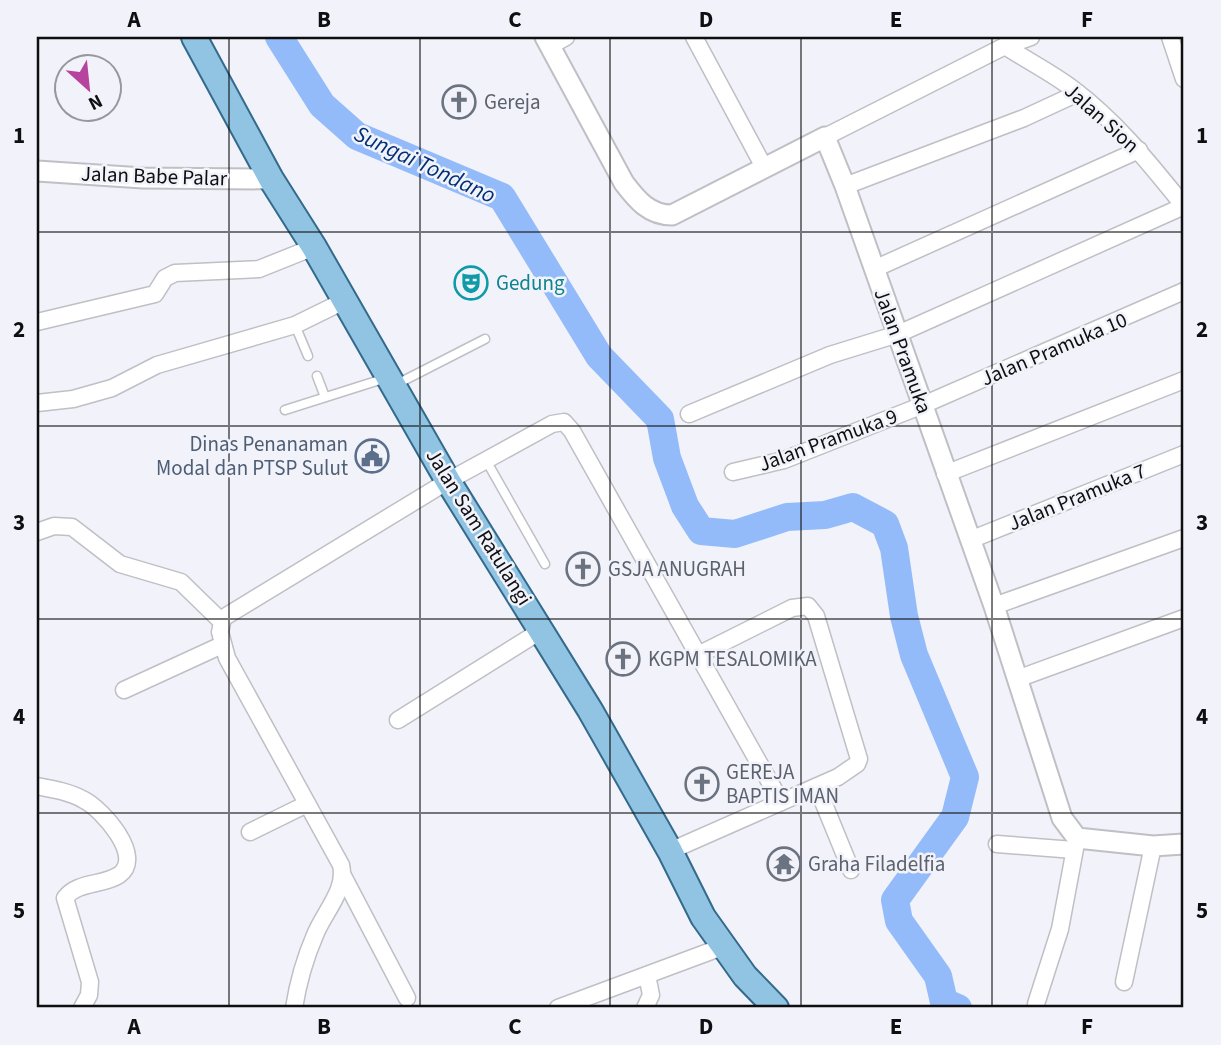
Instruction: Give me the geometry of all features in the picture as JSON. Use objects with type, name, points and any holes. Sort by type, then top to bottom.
[{"type":"main road","name":"Jalan Sam Ratulangi","points":[[194,37],[271,180],[314,247],[448,481],[542,630],[670,851],[722,947],[776,1008]]},
{"type":"street","points":[[694,37],[765,169]]},
{"type":"street","points":[[554,40],[624,183],[647,208],[661,215],[672,215],[1007,42],[1031,37]]},
{"type":"street","points":[[1170,37],[1184,79]]},
{"type":"street","name":"Jalan Sion","points":[[1007,42],[1078,93],[1139,150],[1184,206]]},
{"type":"street","points":[[845,186],[1024,118],[1078,93]]},
{"type":"street","name":"Jalan Pramuka","points":[[825,137],[845,186],[994,607],[1055,801],[1075,844]]},
{"type":"street","points":[[874,269],[1139,150]]},
{"type":"street","name":"Jalan Babe Palar","points":[[37,171],[143,178],[271,180]]},
{"type":"street","points":[[689,414],[830,355],[898,334],[1184,206]]},
{"type":"street","points":[[37,322],[155,295],[165,278],[175,273],[259,269],[314,247]]},
{"type":"street","name":"Jalan Pramuka 10","points":[[923,405],[1184,291]]},
{"type":"street","points":[[37,403],[93,394],[112,388],[157,365],[295,325],[344,301]]},
{"type":"street","points":[[945,474],[1184,380]]},
{"type":"street","name":"Jalan Pramuka 9","points":[[733,472],[785,460],[923,405]]},
{"type":"street","points":[[407,998],[343,876],[341,865],[222,645],[222,622],[226,615],[448,481],[552,424],[568,424],[781,802]]},
{"type":"street","name":"Jalan Pramuka 7","points":[[970,540],[1184,454]]},
{"type":"street","points":[[37,532],[54,526],[72,527],[120,564],[146,569],[181,582],[222,622]]},
{"type":"street","points":[[994,607],[1184,538]]},
{"type":"street","points":[[670,851],[817,787],[858,764],[859,759],[840,687],[812,610],[808,606],[792,608],[698,655]]},
{"type":"street","points":[[1017,679],[1184,618]]},
{"type":"street","points":[[398,720],[542,630]]},
{"type":"street","points":[[124,690],[222,645]]},
{"type":"street","points":[[37,786],[76,796],[96,808],[113,826],[127,855],[124,870],[119,875],[79,887],[65,898],[90,982],[89,995],[82,1008]]},
{"type":"street","points":[[817,787],[851,870]]},
{"type":"street","points":[[250,832],[307,804]]},
{"type":"street","points":[[997,844],[1184,844]]},
{"type":"street","points":[[1036,1004],[1060,929],[1075,844]]},
{"type":"street","points":[[1124,982],[1153,846]]},
{"type":"street","points":[[294,1008],[312,942],[343,876]]},
{"type":"street","points":[[558,1008],[722,947]]},
{"type":"street","points":[[645,1008],[651,995],[647,975]]},
{"type":"lane","points":[[295,325],[308,356]]},
{"type":"lane","points":[[285,410],[325,397],[392,382],[485,339]]},
{"type":"lane","points":[[317,376],[325,397]]},
{"type":"lane","points":[[487,461],[545,564]]},
{"type":"waterway","name":"Sungai Tondano","points":[[279,37],[322,105],[357,136],[502,197],[599,356],[660,419],[667,458],[685,506],[701,531],[735,534],[787,517],[825,515],[853,507],[885,524],[894,548],[904,616],[914,655],[965,777],[955,817],[895,900],[899,921],[938,976],[944,1002],[958,1008]]},
{"type":"place","name":"Gereja","points":[[459,102]]},
{"type":"place","name":"Gedung","points":[[471,283]]},
{"type":"place","name":"Dinas Penanaman Modal dan PTSP Sulut","points":[[372,456]]},
{"type":"place","name":"GSJA ANUGRAH","points":[[583,569]]},
{"type":"place","name":"KGPM TESALOMIKA","points":[[623,659]]},
{"type":"place","name":"GEREJA BAPTIS IMAN","points":[[702,784]]},
{"type":"place","name":"Graha Filadelfia","points":[[784,864]]}]
